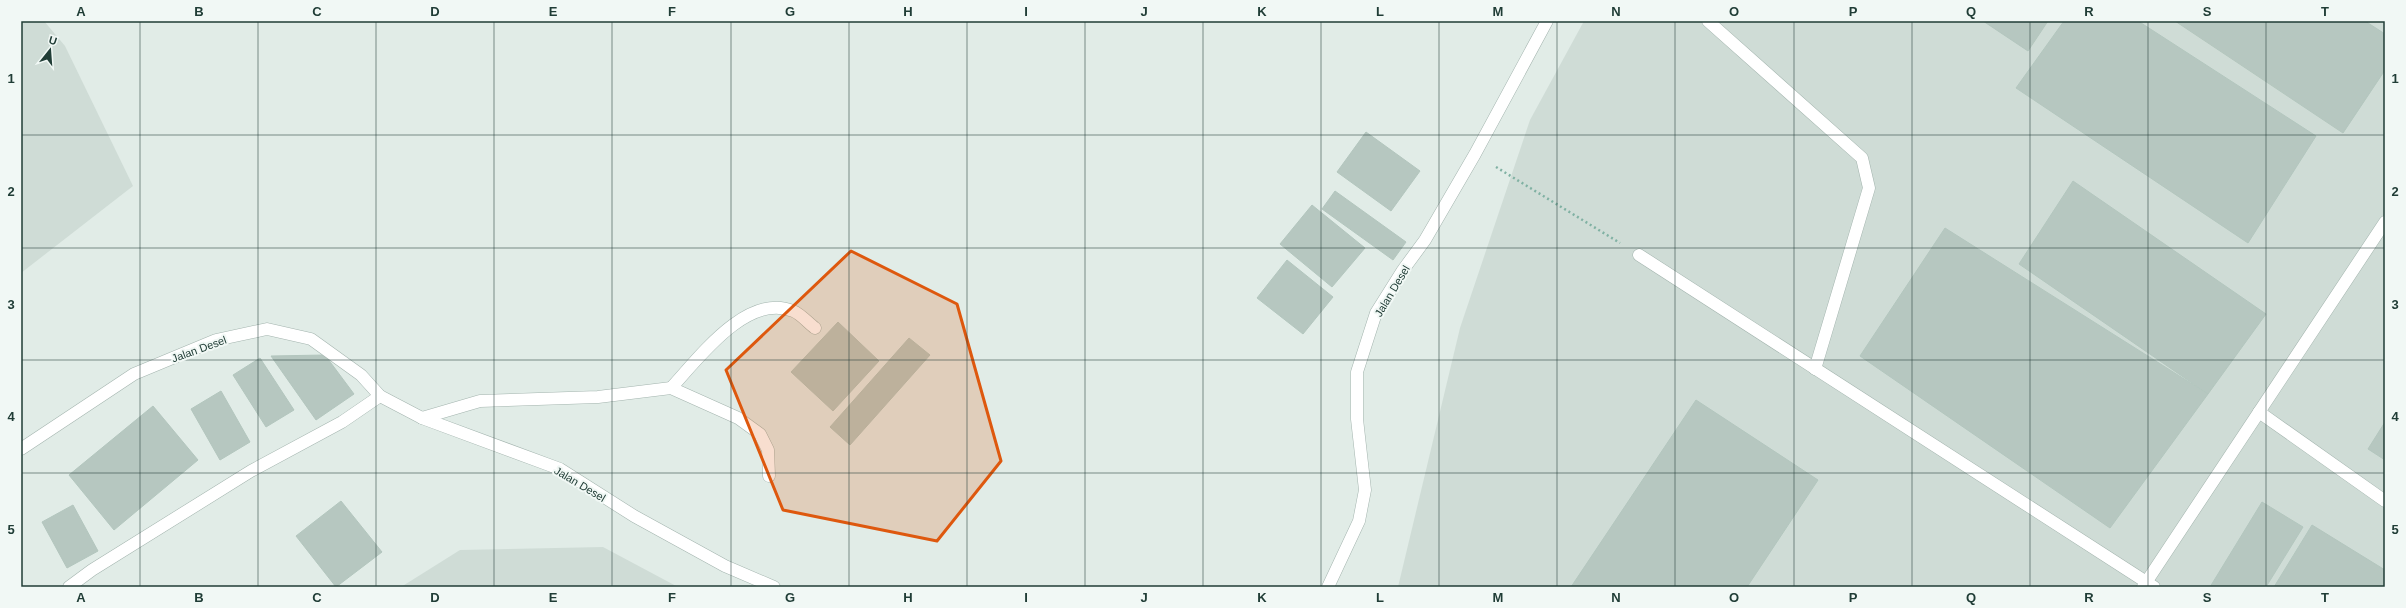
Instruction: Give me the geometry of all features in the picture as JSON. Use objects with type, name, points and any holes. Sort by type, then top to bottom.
[{"type":"street","name":"Jalan Desel","points":[[1328,587],[1359,521],[1365,490],[1357,419],[1357,372],[1376,313],[1425,240],[1475,154],[1547,21]]},
{"type":"street","points":[[1708,21],[1862,158],[1869,188],[1815,369]]},
{"type":"street","points":[[1639,255],[2148,585],[2259,412],[2385,222]]},
{"type":"street","points":[[671,388],[725,331],[757,311],[775,307],[794,311],[815,328]]},
{"type":"street","name":"Jalan Desel","points":[[21,449],[134,374],[216,340],[268,329],[311,339],[361,375],[380,396],[422,418],[560,470],[634,516],[725,566],[774,587]]},
{"type":"street","points":[[422,418],[480,401],[598,397],[671,388],[738,418],[760,434],[768,450],[769,476]]},
{"type":"street","points":[[69,587],[92,570],[251,471],[342,422],[380,396]]},
{"type":"street","points":[[2259,412],[2385,501]]},
{"type":"path","points":[[1475,154],[1639,255]]},
{"type":"highlighted area","points":[[851,251],[957,304],[1001,461],[937,541],[783,510],[726,370]]},
{"type":"shaded area","points":[[21,21],[44,21],[65,46],[133,186],[21,273]]},
{"type":"shaded area","points":[[1584,21],[2385,21],[2385,587],[1398,587],[1460,328],[1530,120]]},
{"type":"shaded area","points":[[603,547],[678,587],[401,587],[460,550]]},
{"type":"building","points":[[1983,21],[2048,21],[2028,51]]},
{"type":"building","points":[[2064,21],[2138,21],[2316,136],[2248,243],[2016,88]]},
{"type":"building","points":[[2175,21],[2365,21],[2385,34],[2385,70],[2343,133]]},
{"type":"building","points":[[1366,132],[1420,171],[1391,211],[1337,172]]},
{"type":"building","points":[[2073,181],[2266,314],[2208,394],[2019,264]]},
{"type":"building","points":[[1335,191],[1406,242],[1393,260],[1322,209]]},
{"type":"building","points":[[1312,205],[1365,248],[1332,287],[1280,244]]},
{"type":"building","points":[[1945,228],[2208,394],[2110,528],[1860,356]]},
{"type":"building","points":[[1287,260],[1333,297],[1303,334],[1257,298]]},
{"type":"building","points":[[838,322],[879,361],[833,411],[791,372]]},
{"type":"building","points":[[909,338],[930,355],[850,445],[830,427]]},
{"type":"building","points":[[325,355],[354,394],[316,420],[271,356]]},
{"type":"building","points":[[260,358],[294,410],[266,427],[233,375]]},
{"type":"building","points":[[221,391],[250,442],[220,460],[191,409]]},
{"type":"building","points":[[1696,400],[1818,480],[1747,587],[1571,587]]},
{"type":"building","points":[[153,406],[198,460],[114,530],[69,475]]},
{"type":"building","points":[[2385,422],[2385,460],[2368,449]]},
{"type":"building","points":[[341,501],[382,552],[336,587],[296,536]]},
{"type":"building","points":[[2262,502],[2303,527],[2266,587],[2210,587]]},
{"type":"building","points":[[73,505],[98,551],[67,568],[42,522]]},
{"type":"building","points":[[2312,525],[2385,570],[2385,587],[2274,587]]}]
